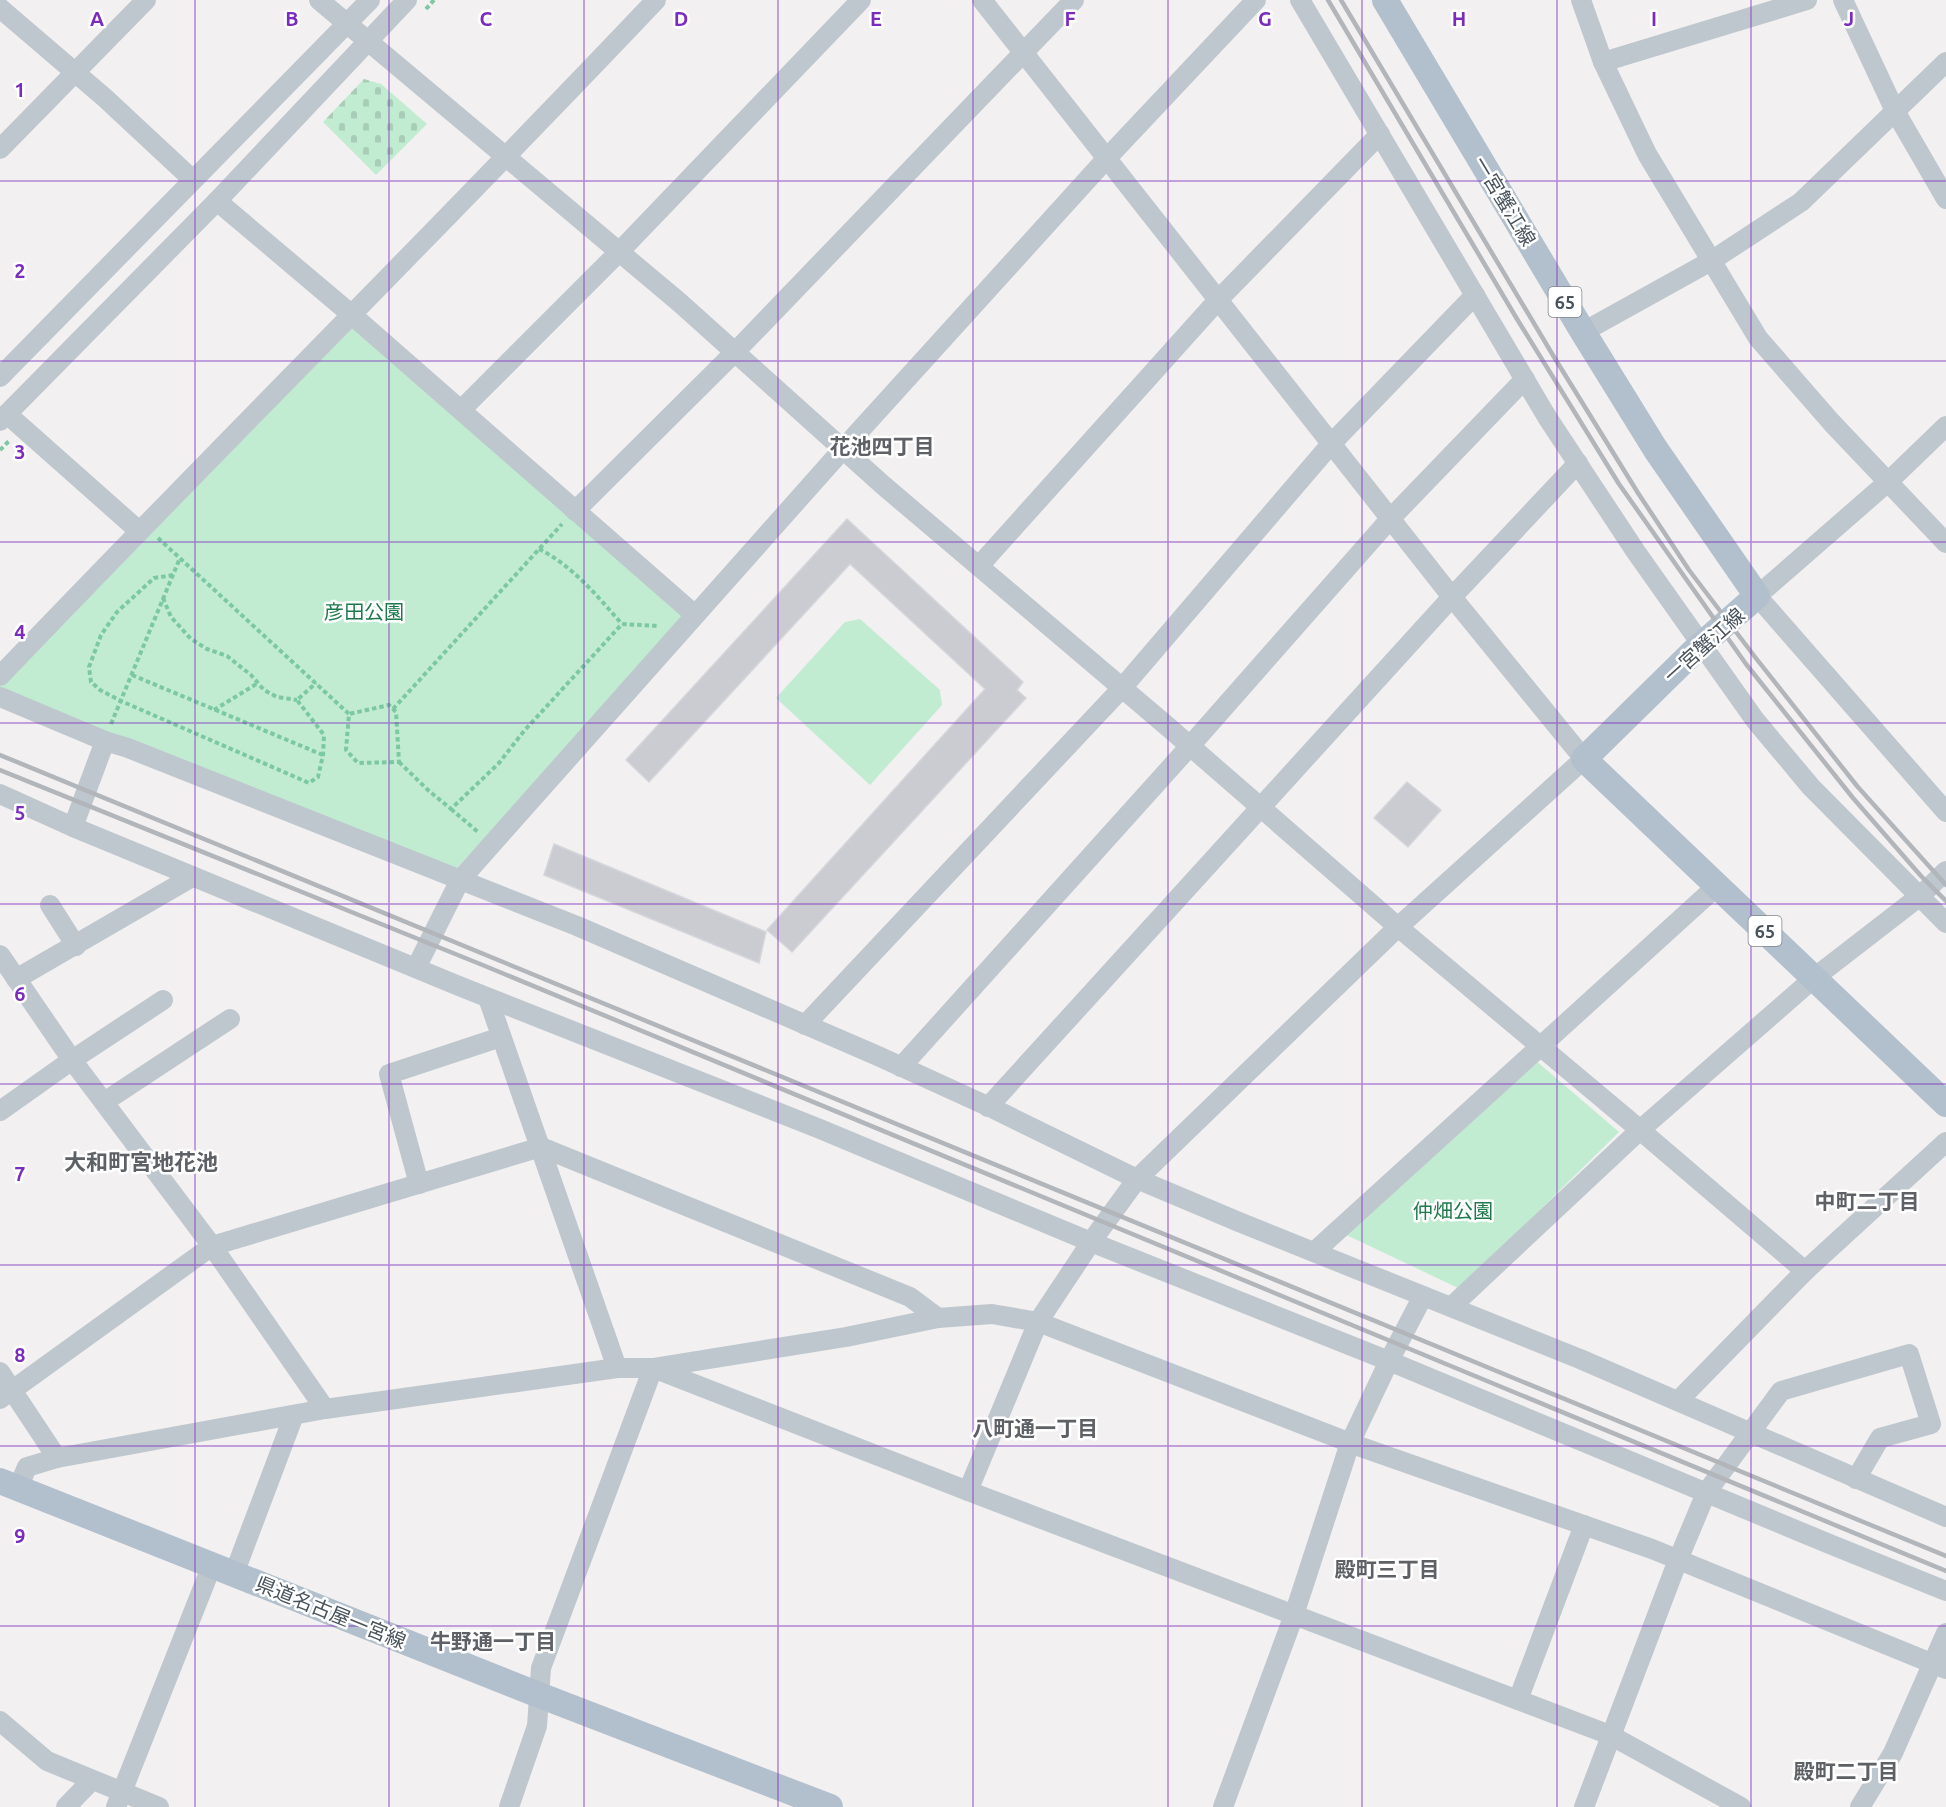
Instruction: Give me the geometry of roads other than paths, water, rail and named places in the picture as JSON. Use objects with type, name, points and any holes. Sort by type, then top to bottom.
[{"type":"main road","name":"一宮蟹江線","points":[[1385,0],[1656,450],[1757,596],[1701,645],[1584,759]]},
{"type":"main road","name":"65","points":[[1584,759],[1946,1104]]},
{"type":"main road","name":"県道名古屋一宮線","points":[[9,1484],[539,1695],[830,1807]]},
{"type":"street","points":[[0,149],[146,0]]},
{"type":"street","points":[[319,0],[619,252],[843,449],[1398,927],[1641,1130],[1805,1271]]},
{"type":"street","points":[[0,377],[370,0]]},
{"type":"street","points":[[142,528],[3,418],[217,201],[407,0]]},
{"type":"street","points":[[0,676],[142,528],[506,158],[656,0]]},
{"type":"street","points":[[461,410],[619,252],[861,0]]},
{"type":"street","points":[[968,1491],[1038,1322],[1091,1242],[1137,1179],[1398,927],[1584,759],[1390,519],[982,0]]},
{"type":"street","points":[[575,511],[735,352],[1074,0]]},
{"type":"street","points":[[416,968],[460,880],[843,449],[1107,158],[1256,0]]},
{"type":"street","points":[[1300,0],[1525,379],[1635,552],[1755,720],[1811,787],[1946,923]]},
{"type":"street","points":[[1581,0],[1603,62],[1647,154],[1758,338],[1832,423],[1946,543]]},
{"type":"street","points":[[1603,62],[1807,0]]},
{"type":"street","points":[[1843,0],[1895,111],[1946,200]]},
{"type":"street","points":[[0,8],[105,98],[192,180]]},
{"type":"street","points":[[1583,332],[1711,261],[1801,201],[1946,62]]},
{"type":"street","points":[[979,566],[1218,300],[1380,134]]},
{"type":"street","points":[[217,201],[352,315],[575,511],[689,621]]},
{"type":"street","points":[[805,1025],[1122,688],[1331,444],[1475,295]]},
{"type":"street","points":[[901,1067],[1190,746],[1390,519],[1525,379]]},
{"type":"street","points":[[1946,426],[1889,482],[1757,596],[1946,812]]},
{"type":"street","points":[[988,1107],[1452,597],[1578,464]]},
{"type":"street","points":[[0,697],[105,741],[577,926],[901,1067],[1137,1179],[1580,1359],[1946,1517]]},
{"type":"street","points":[[73,827],[105,741]]},
{"type":"street","points":[[0,794],[192,877],[1389,1361],[1946,1591]]},
{"type":"street","points":[[1451,1307],[1641,1130],[1814,978],[1920,896],[1946,870]]},
{"type":"street","points":[[16,979],[192,877]]},
{"type":"street","points":[[1314,1252],[1717,886]]},
{"type":"street","points":[[50,905],[76,946]]},
{"type":"street","points":[[0,956],[72,1060],[212,1246],[325,1409]]},
{"type":"street","points":[[488,998],[617,1368]]},
{"type":"street","points":[[0,1111],[163,1000]]},
{"type":"street","points":[[104,1102],[230,1019]]},
{"type":"street","points":[[419,1184],[389,1074],[501,1037]]},
{"type":"street","points":[[1678,1401],[1805,1271],[1946,1142]]},
{"type":"street","points":[[6,1394],[212,1246],[541,1147],[910,1297],[938,1318]]},
{"type":"street","points":[[1222,1807],[1294,1615],[1350,1443],[1423,1296]]},
{"type":"street","points":[[9,1484],[27,1467],[57,1458],[325,1409],[617,1368],[653,1368],[846,1337],[938,1318],[992,1314],[1038,1322],[1350,1443],[1678,1560],[1940,1666]]},
{"type":"street","points":[[1584,1807],[1610,1735],[1706,1493],[1781,1391],[1909,1354],[1931,1424],[1880,1438],[1857,1479]]},
{"type":"street","points":[[653,1368],[968,1491],[1610,1735],[1741,1807]]},
{"type":"street","points":[[509,1807],[537,1726],[541,1668],[653,1368]]},
{"type":"street","points":[[0,1372],[6,1394],[57,1458]]},
{"type":"street","points":[[119,1800],[294,1415]]},
{"type":"street","points":[[1518,1700],[1584,1525]]},
{"type":"street","points":[[1860,1807],[1893,1753],[1940,1666],[1946,1634]]},
{"type":"street","points":[[0,1721],[47,1761],[92,1780],[119,1800],[159,1807]]},
{"type":"street","points":[[66,1807],[92,1780]]},
{"type":"railway","points":[[1328,0],[1517,319],[1619,484],[1746,664],[1853,798],[1921,876],[1946,901]]},
{"type":"railway","points":[[1341,0],[1554,357],[1638,493],[1689,570],[1857,786],[1946,885]]},
{"type":"railway","points":[[0,755],[1946,1556]]},
{"type":"railway","points":[[0,770],[485,966],[1946,1571]]},
{"type":"district","name":"花池四丁目","points":[[882,446]]},
{"type":"district","name":"大和町宮地花池","points":[[141,1161]]},
{"type":"district","name":"中町二丁目","points":[[1867,1201]]},
{"type":"district","name":"八町通一丁目","points":[[1035,1428]]},
{"type":"district","name":"殿町三丁目","points":[[1387,1569]]},
{"type":"district","name":"牛野通一丁目","points":[[493,1641]]},
{"type":"district","name":"殿町二丁目","points":[[1846,1771]]},
{"type":"park label","name":"彦田公園","points":[[364,611]]},
{"type":"park label","name":"仲畑公園","points":[[1453,1210]]}]
